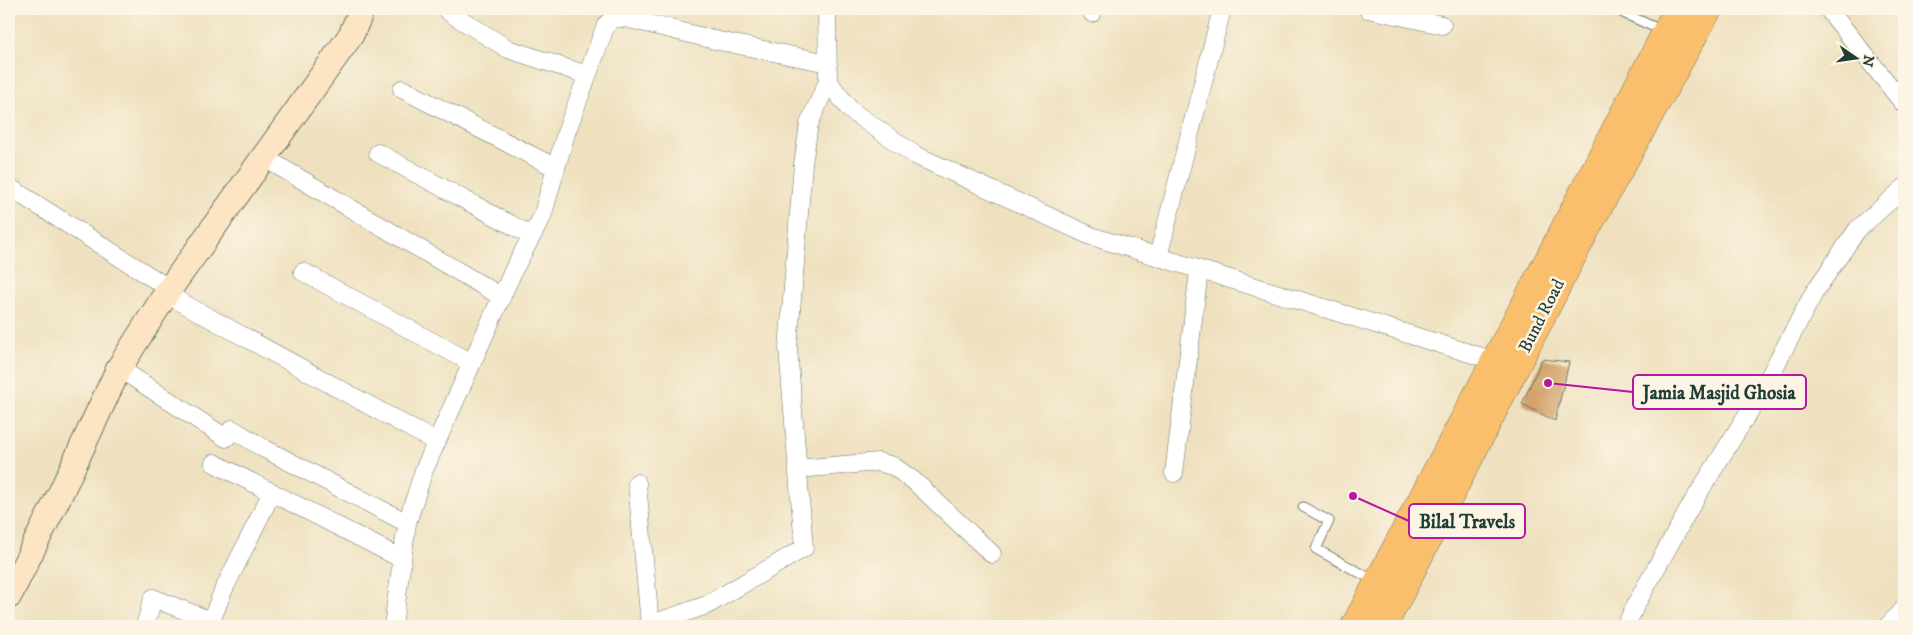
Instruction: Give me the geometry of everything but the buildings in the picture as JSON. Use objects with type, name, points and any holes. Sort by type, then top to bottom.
[{"type":"main road","name":"Bund Road","points":[[1355,626],[1665,32],[1695,11]]},
{"type":"main road","name":"Bund Road","points":[[1383,626],[1695,11]]},
{"type":"street","points":[[9,596],[62,490],[119,368],[168,291],[351,36],[362,9]]},
{"type":"street","points":[[446,9],[508,49],[587,75]]},
{"type":"street","points":[[637,483],[649,626],[707,605],[804,548],[788,348],[801,183],[809,124],[828,81],[828,9]]},
{"type":"street","points":[[1158,257],[1222,9]]},
{"type":"street","points":[[1368,9],[1442,25]]},
{"type":"street","points":[[1828,9],[1904,104]]},
{"type":"street","points":[[393,626],[407,522],[424,470],[502,297],[542,217],[566,133],[606,25],[612,19],[625,18],[718,42],[828,63]]},
{"type":"street","points":[[828,81],[850,110],[915,155],[1091,236],[1494,361]]},
{"type":"street","points":[[402,89],[556,168]]},
{"type":"street","points":[[378,153],[532,236]]},
{"type":"street","points":[[263,158],[502,297]]},
{"type":"street","points":[[9,187],[168,291],[436,442]]},
{"type":"street","points":[[1626,626],[1635,606],[1693,502],[1760,394],[1816,291],[1857,230],[1904,188]]},
{"type":"street","points":[[1174,473],[1199,271]]},
{"type":"street","points":[[303,272],[472,363]]},
{"type":"street","points":[[119,368],[226,438],[232,429],[265,449],[407,522]]},
{"type":"street","points":[[798,469],[878,462],[893,466],[914,481],[992,554]]},
{"type":"street","points":[[214,463],[402,559]]},
{"type":"street","points":[[145,626],[153,598],[211,622],[223,591],[272,492]]},
{"type":"street","points":[[1888,626],[1904,609]]},
{"type":"lane","points":[[1624,9],[1623,14],[1665,32]]},
{"type":"lane","points":[[1303,507],[1329,521],[1316,549],[1378,582]]},
{"type":"place","name":"Jamia Masjid Ghosia","points":[[1548,383]]},
{"type":"place","name":"Bilal Travels","points":[[1353,496]]}]
